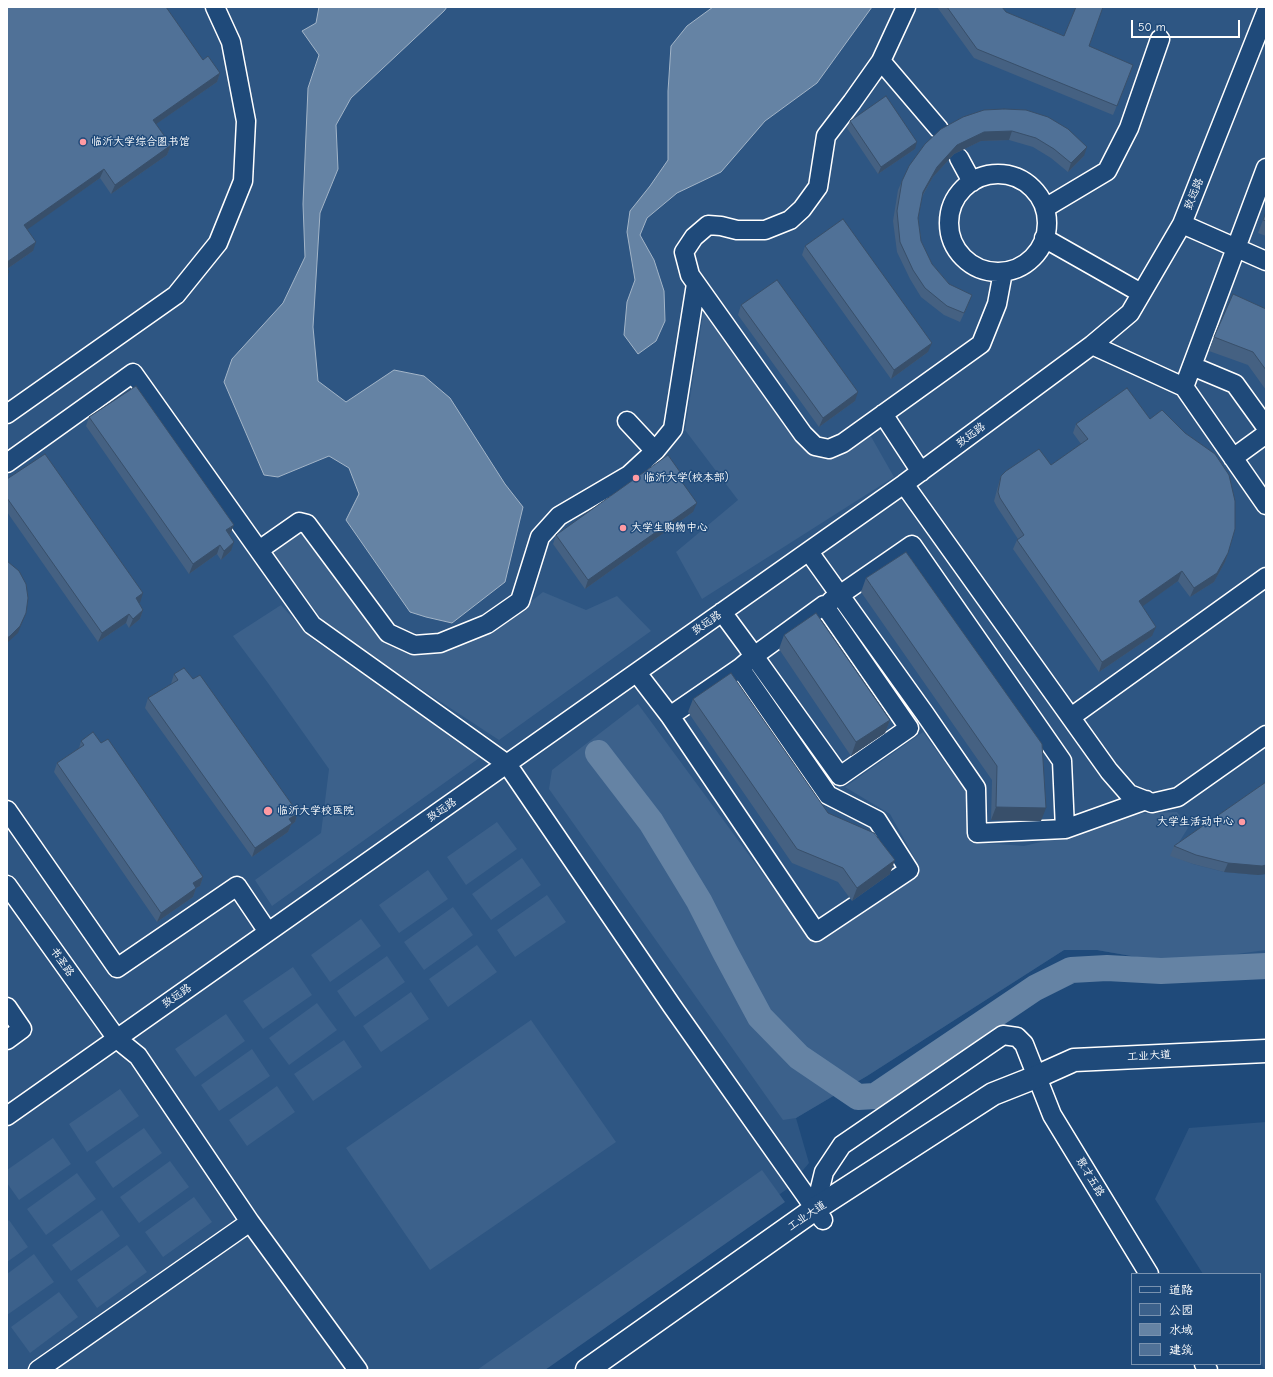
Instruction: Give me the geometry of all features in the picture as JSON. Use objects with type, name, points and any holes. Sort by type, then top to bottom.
[{"type":"main road","name":"工业大道","points":[[587,1370],[819,1215],[1001,1104],[1036,1077],[1074,1060],[1266,1051]]},
{"type":"main road","name":"工业大道","points":[[1036,1077],[1266,1065]]},
{"type":"main road","name":"工业大道","points":[[610,1370],[819,1215]]},
{"type":"street","points":[[7,414],[176,295],[218,243],[243,181],[246,121],[231,42],[215,7]]},
{"type":"street","points":[[906,7],[880,61],[852,102],[826,136],[818,187],[802,209],[790,220],[765,230],[737,230],[721,226],[708,225],[694,237],[684,252],[690,275],[803,434],[815,446],[829,449],[843,443],[980,344],[998,304],[1003,272]]},
{"type":"street","name":"致远路","points":[[7,1116],[921,472],[1092,345],[1130,313],[1182,224],[1266,12]]},
{"type":"street","points":[[1045,208],[1107,171],[1129,128],[1160,39]]},
{"type":"street","points":[[880,61],[939,129]]},
{"type":"street","points":[[959,158],[972,182]]},
{"type":"street","points":[[1184,387],[1266,168]]},
{"type":"street","points":[[993,174],[1008,175],[1023,181],[1036,192],[1045,208],[1047,230],[1041,247],[1032,259],[1018,269],[1003,272],[988,272],[971,265],[961,255],[952,241],[949,231],[951,208],[958,195],[968,184],[978,178],[993,174]]},
{"type":"street","points":[[1182,224],[1266,261]]},
{"type":"street","points":[[1044,238],[1141,293]]},
{"type":"street","points":[[259,550],[299,522],[307,524],[388,633],[414,645],[440,643],[487,624],[520,601],[540,538],[559,516],[629,475],[655,451],[673,429],[696,284]]},
{"type":"street","points":[[1092,345],[1184,387],[1266,505]]},
{"type":"street","points":[[1192,366],[1234,384],[1266,427]]},
{"type":"street","points":[[7,463],[133,373],[312,625],[507,764],[668,1000],[819,1215]]},
{"type":"street","points":[[884,414],[921,472]]},
{"type":"street","points":[[627,421],[655,451]]},
{"type":"street","points":[[1233,458],[1266,434]]},
{"type":"street","points":[[904,484],[1109,771],[1129,794],[1152,803],[1178,798],[1266,735]]},
{"type":"street","points":[[670,716],[740,668],[824,605],[912,546],[1062,761],[1065,829]]},
{"type":"street","points":[[809,552],[840,595],[930,710],[976,788],[977,833],[1065,829],[1146,800]]},
{"type":"street","points":[[1071,717],[1266,577]]},
{"type":"street","points":[[824,605],[909,728]]},
{"type":"street","points":[[722,612],[840,776]]},
{"type":"street","points":[[637,673],[670,716],[816,932],[909,870],[877,820],[828,794],[740,668]]},
{"type":"street","points":[[823,787],[909,728],[930,710]]},
{"type":"street","points":[[7,810],[117,968],[237,886],[268,932]]},
{"type":"street","name":"书圣路","points":[[7,884],[116,1039],[138,1056],[250,1222],[358,1370]]},
{"type":"street","points":[[7,1007],[22,1029],[7,1040]]},
{"type":"street","name":"聚才五路","points":[[819,1215],[824,1172],[842,1145],[1003,1035],[1017,1037],[1024,1044],[1052,1115],[1148,1273]]},
{"type":"street","points":[[38,1370],[250,1222]]},
{"type":"shaded area","name":"临沂大学(校本部)","points":[[7,7],[1266,7],[1266,957],[1171,963],[1097,950],[1064,950],[867,1076],[796,1118],[809,1163],[787,1189],[534,1370],[7,1370]]},
{"type":"shaded area","points":[[1266,1122],[1266,1370],[1261,1364],[1261,1273],[1202,1273],[1155,1199],[1189,1128]]},
{"type":"green space","points":[[704,308],[803,447],[822,456],[869,433],[894,477],[702,599],[676,552],[738,500],[685,430]]},
{"type":"green space","points":[[300,532],[382,637],[417,652],[453,648],[510,618],[543,592],[586,610],[617,596],[651,631],[499,740],[328,628],[272,552]]},
{"type":"green space","points":[[281,605],[311,638],[482,756],[272,906],[255,880],[321,833],[329,769],[233,636]]},
{"type":"green space","points":[[638,704],[813,942],[919,866],[890,814],[845,787],[923,732],[965,790],[972,842],[1024,846],[1098,828],[1131,814],[1177,812],[1188,828],[1171,855],[1193,864],[1224,872],[1258,875],[1266,874],[1266,950],[1171,963],[1097,950],[1064,950],[867,1076],[796,1118],[783,1120],[549,789],[552,770]]},
{"type":"green space","points":[[497,822],[517,849],[466,885],[447,857]]},
{"type":"green space","points":[[522,858],[541,885],[491,920],[472,894]]},
{"type":"green space","points":[[428,870],[448,899],[399,933],[379,905]]},
{"type":"green space","points":[[547,895],[566,922],[515,957],[497,930]]},
{"type":"green space","points":[[453,907],[473,935],[424,970],[404,942]]},
{"type":"green space","points":[[361,919],[381,946],[330,982],[311,955]]},
{"type":"green space","points":[[477,945],[497,972],[448,1007],[429,979]]},
{"type":"green space","points":[[387,956],[405,982],[355,1017],[337,991]]},
{"type":"green space","points":[[293,967],[312,995],[263,1029],[243,1001]]},
{"type":"green space","points":[[411,992],[429,1019],[381,1052],[363,1026]]},
{"type":"green space","points":[[317,1003],[337,1030],[289,1065],[269,1038]]},
{"type":"green space","points":[[226,1014],[245,1041],[195,1077],[175,1049]]},
{"type":"green space","points":[[531,1020],[616,1142],[430,1270],[346,1148]]},
{"type":"green space","points":[[344,1040],[362,1067],[313,1101],[294,1074]]},
{"type":"green space","points":[[252,1049],[270,1076],[219,1111],[201,1085]]},
{"type":"green space","points":[[277,1086],[295,1112],[247,1146],[229,1120]]},
{"type":"green space","points":[[120,1089],[139,1116],[87,1152],[69,1124]]},
{"type":"green space","points":[[144,1128],[162,1153],[113,1188],[95,1162]]},
{"type":"green space","points":[[53,1138],[71,1164],[19,1200],[7,1183],[7,1170]]},
{"type":"green space","points":[[170,1161],[189,1187],[139,1223],[120,1197]]},
{"type":"green space","points":[[762,1170],[785,1202],[545,1370],[477,1370]]},
{"type":"green space","points":[[77,1173],[96,1199],[46,1235],[27,1209]]},
{"type":"green space","points":[[194,1197],[212,1222],[163,1257],[145,1232]]},
{"type":"green space","points":[[102,1210],[120,1236],[71,1271],[52,1245]]},
{"type":"green space","points":[[9,1220],[28,1247],[7,1262],[7,1222]]},
{"type":"green space","points":[[127,1245],[147,1272],[97,1308],[77,1280]]},
{"type":"green space","points":[[34,1254],[54,1282],[7,1315],[7,1274]]},
{"type":"green space","points":[[59,1292],[78,1317],[30,1353],[11,1327]]},
{"type":"water","points":[[319,7],[447,7],[351,98],[336,125],[338,169],[320,213],[313,327],[318,381],[346,402],[394,370],[424,376],[450,398],[505,484],[523,507],[505,582],[452,623],[410,612],[346,520],[359,494],[349,468],[329,456],[278,477],[264,475],[224,382],[232,359],[283,303],[305,257],[303,204],[308,88],[319,55],[302,31],[316,23]]},
{"type":"water","points":[[713,7],[872,7],[817,83],[765,121],[721,172],[677,193],[647,218],[640,235],[654,260],[664,291],[665,321],[656,341],[638,354],[624,335],[627,302],[635,280],[627,232],[630,211],[668,160],[668,91],[671,46],[687,26]]},
{"type":"building","name":"临沂大学综合图书馆","points":[[7,7],[166,7],[203,60],[208,56],[220,73],[153,120],[171,145],[115,185],[104,169],[24,225],[36,242],[7,262]]},
{"type":"building","points":[[947,7],[1002,7],[1006,12],[1064,36],[1076,7],[1103,7],[1089,46],[1133,65],[1117,106],[977,49]]},
{"type":"building","points":[[886,96],[917,142],[881,167],[850,121]]},
{"type":"building","points":[[984,110],[1026,110],[1048,117],[1068,129],[1087,147],[1071,163],[1054,149],[1036,138],[1012,131],[984,132],[957,145],[937,167],[923,192],[918,218],[921,241],[932,264],[949,284],[972,295],[964,313],[947,306],[925,288],[913,270],[900,242],[897,211],[902,181],[909,166],[925,144],[941,129],[963,117]]},
{"type":"building","points":[[1266,212],[1266,221],[1263,220]]},
{"type":"building","points":[[843,219],[932,343],[894,370],[805,246]]},
{"type":"building","points":[[777,280],[858,392],[823,418],[741,305]]},
{"type":"building","points":[[1233,294],[1266,309],[1266,370],[1253,352],[1214,337]]},
{"type":"building","points":[[136,386],[234,525],[226,530],[234,542],[224,551],[220,545],[193,564],[89,417]]},
{"type":"building","points":[[1127,388],[1150,419],[1162,410],[1185,433],[1215,454],[1229,475],[1235,501],[1235,529],[1228,553],[1217,573],[1194,588],[1182,571],[1139,601],[1156,627],[1102,662],[1017,540],[1024,535],[1000,498],[998,492],[1001,476],[1039,449],[1051,465],[1088,439],[1076,424]]},
{"type":"building","points":[[45,454],[143,593],[136,598],[143,610],[133,619],[129,614],[102,633],[7,498],[7,479]]},
{"type":"building","name":"大学生购物中心","points":[[668,455],[680,472],[677,475],[697,503],[588,580],[556,535]]},
{"type":"building","points":[[906,552],[1042,744],[1046,808],[996,807],[997,766],[866,578]]},
{"type":"building","points":[[7,561],[19,571],[26,584],[28,598],[26,613],[20,626],[7,638]]},
{"type":"building","points":[[816,613],[890,720],[856,742],[784,635]]},
{"type":"building","points":[[184,668],[193,679],[200,675],[298,813],[289,819],[292,823],[255,848],[148,698],[178,680],[174,674]]},
{"type":"building","points":[[731,673],[828,813],[874,833],[895,860],[857,888],[843,868],[797,849],[693,699]]},
{"type":"building","points":[[93,732],[101,743],[108,739],[203,877],[193,883],[196,888],[161,913],[57,763],[84,745],[81,741]]},
{"type":"building","name":"大学生活动中心","points":[[1266,782],[1266,865],[1262,866],[1228,863],[1196,855],[1174,846]]},
{"type":"waterway","points":[[598,753],[651,822],[699,901],[760,1017],[799,1057],[858,1097],[875,1096],[1035,988],[1071,970],[1107,968],[1161,971],[1266,966]]},
{"type":"place","name":"临沂大学综合图书馆","points":[[83,142]]},
{"type":"place","name":"临沂大学(校本部)","points":[[636,478]]},
{"type":"place","name":"大学生购物中心","points":[[623,528]]},
{"type":"place","name":"临沂大学校医院","points":[[268,811]]},
{"type":"place","name":"大学生活动中心","points":[[1242,822]]}]
